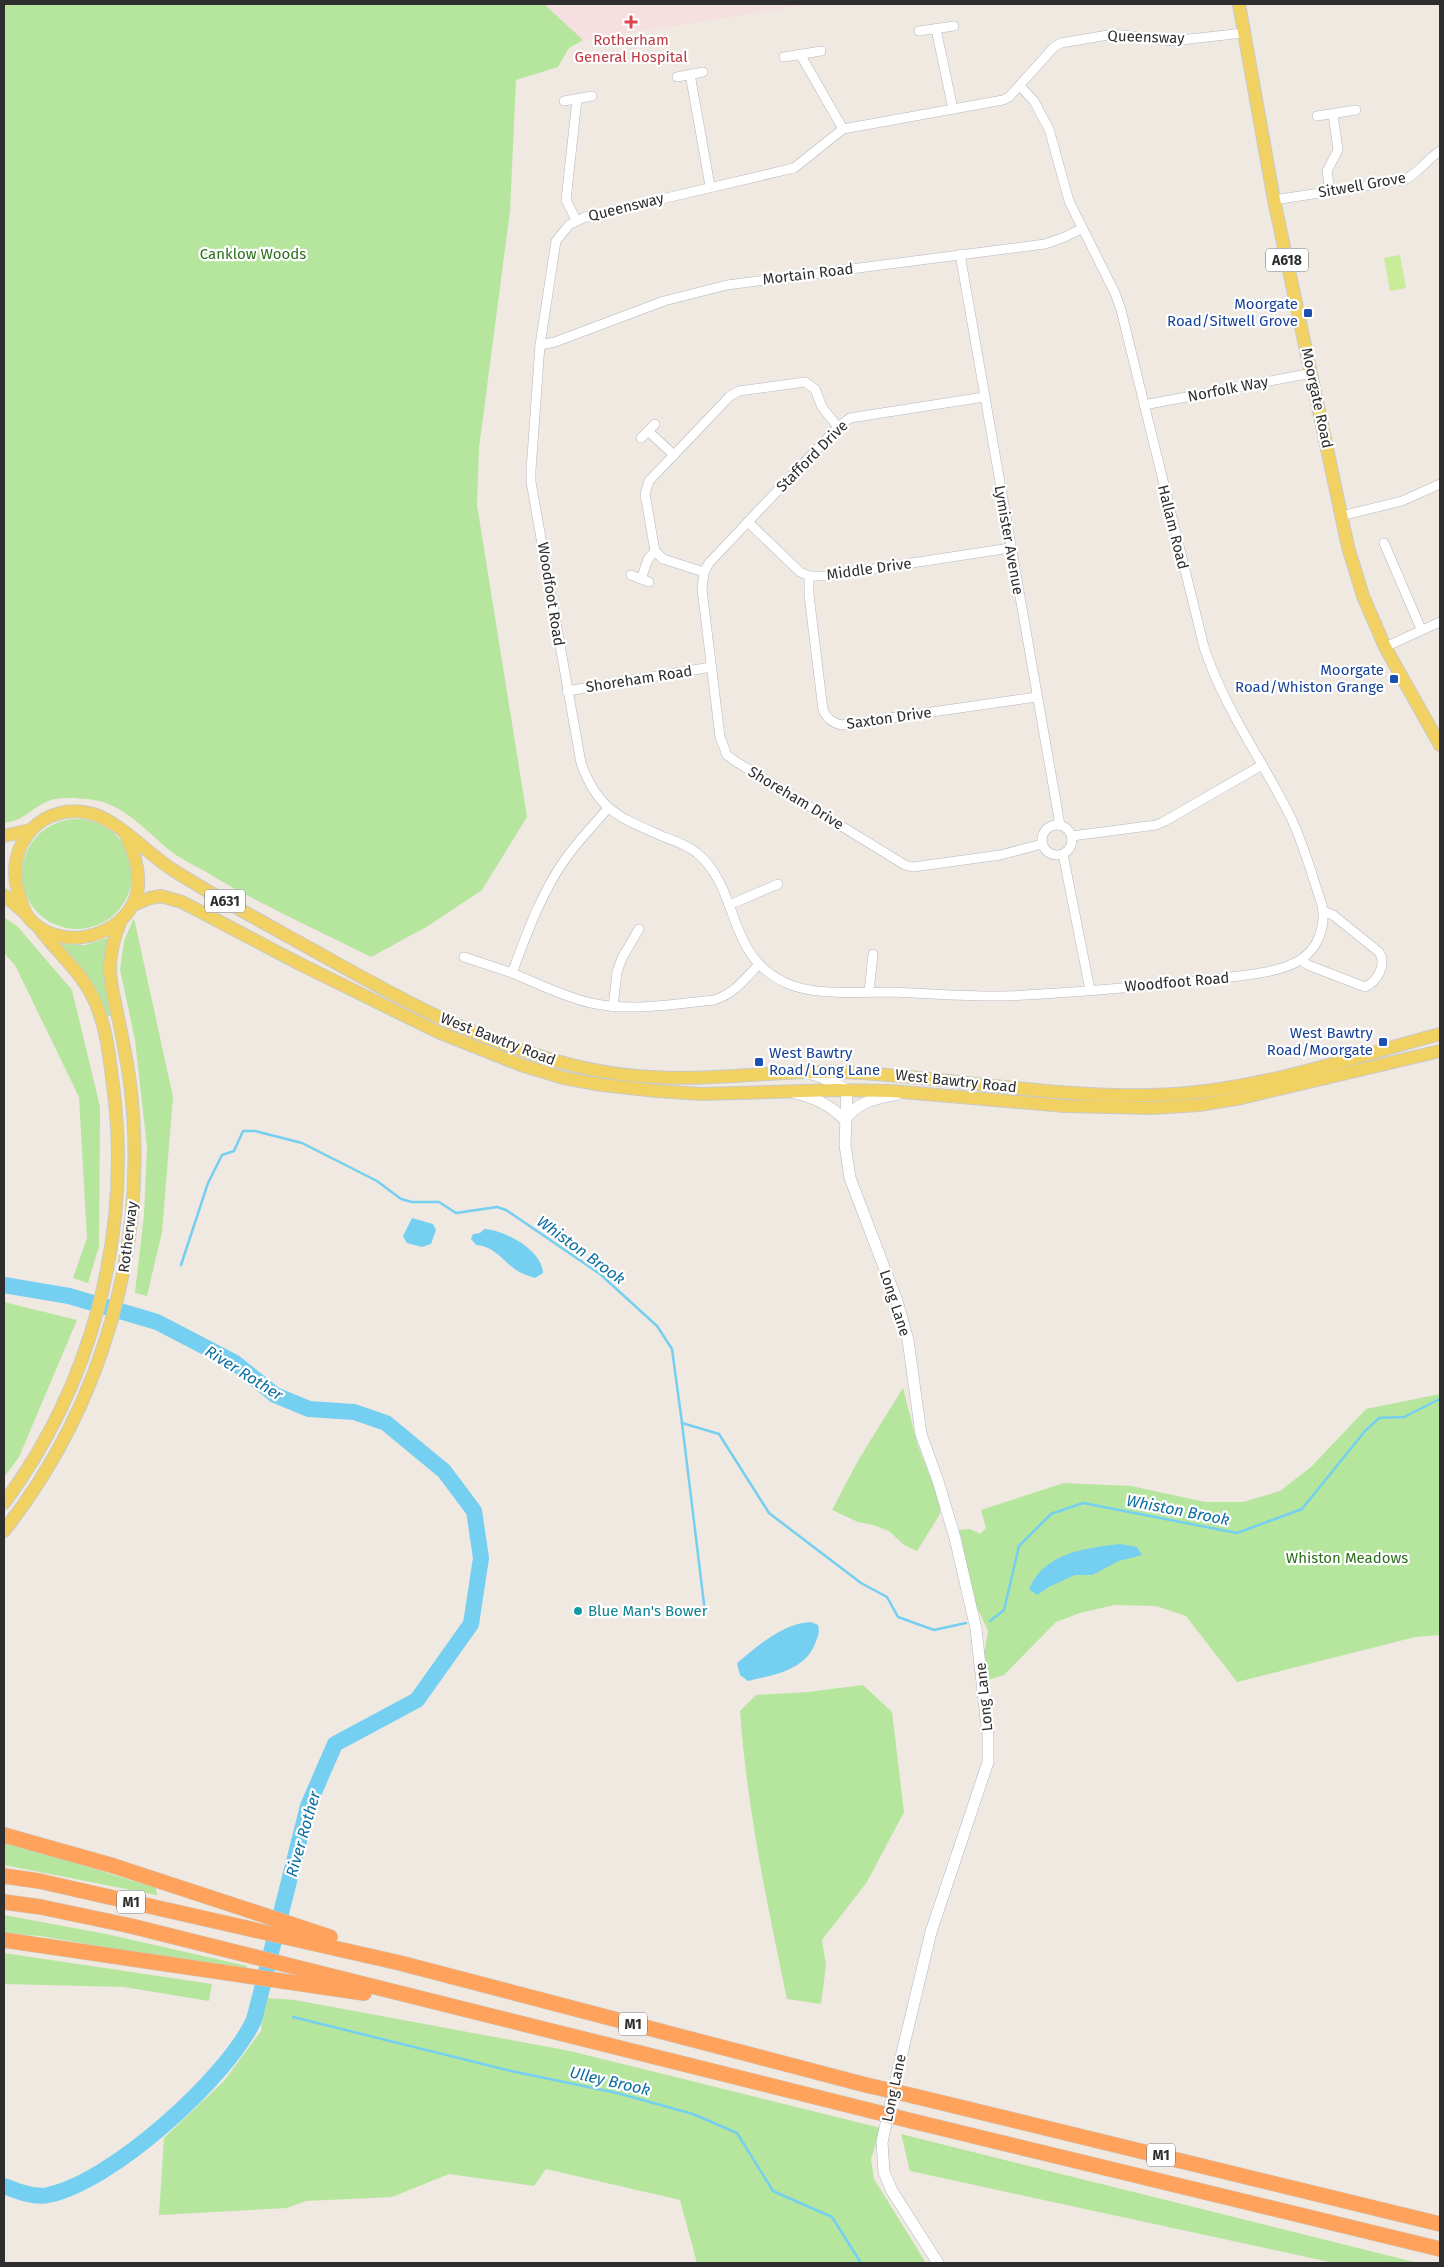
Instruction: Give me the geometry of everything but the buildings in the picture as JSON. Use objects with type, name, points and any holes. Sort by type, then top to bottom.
[{"type":"highway","points":[[4,1835],[114,1866],[260,1914],[294,1931]]},
{"type":"highway","name":"M1","points":[[4,1876],[257,1930],[294,1931],[400,1963],[866,2085],[1440,2224]]},
{"type":"highway","name":"M1","points":[[4,1902],[41,1907],[131,1926],[912,2121],[1440,2248]]},
{"type":"highway","points":[[4,1940],[283,1982],[443,2003]]},
{"type":"main road","name":"Moorgate Road","points":[[1239,4],[1274,200],[1341,516],[1356,577],[1385,647],[1440,745]]},
{"type":"main road","points":[[4,836],[30,830],[48,818],[65,812],[77,811],[99,816],[125,833],[135,857],[138,873],[138,883],[133,905],[122,918],[99,934],[80,938],[58,935],[38,925],[4,895]]},
{"type":"main road","points":[[25,913],[15,877],[21,843],[30,830]]},
{"type":"main road","name":"West Bawtry Road","points":[[125,833],[152,856],[233,906],[356,974],[436,1015],[502,1044],[562,1063],[605,1072],[651,1078],[830,1072],[893,1074],[1066,1092],[1154,1095],[1228,1088],[1272,1079],[1440,1034]]},
{"type":"main road","name":"West Bawtry Road","points":[[133,905],[150,898],[171,898],[204,912],[438,1032],[521,1065],[564,1078],[657,1092],[702,1094],[846,1090],[906,1092],[1114,1109],[1162,1108],[1199,1105],[1241,1098],[1440,1051]]},
{"type":"main road","name":"West Bawtry Road","points":[[233,906],[245,925],[246,935]]},
{"type":"main road","name":"Rotherway","points":[[4,1530],[32,1492],[57,1453],[82,1404],[111,1328],[121,1286],[132,1218],[134,1150],[130,1084],[110,969],[112,946],[122,918]]},
{"type":"main road","name":"Rotherway","points":[[4,1503],[46,1441],[72,1385],[95,1322],[112,1246],[118,1174],[117,1120],[105,1033],[97,1005],[81,977],[38,925]]},
{"type":"street","points":[[920,31],[954,26]]},
{"type":"street","points":[[936,29],[953,109]]},
{"type":"street","name":"Queensway","points":[[577,99],[566,200],[576,220],[710,186],[794,168],[843,129],[1003,100],[1020,86],[1061,42],[1114,34],[1172,41],[1244,33]]},
{"type":"street","points":[[784,57],[822,50]]},
{"type":"street","points":[[800,54],[843,129]]},
{"type":"street","points":[[677,77],[703,72]]},
{"type":"street","points":[[690,74],[710,186]]},
{"type":"street","name":"Hallam Road","points":[[1020,86],[1034,101],[1049,129],[1069,201],[1121,310],[1204,647],[1214,678],[1286,809],[1302,847],[1323,911],[1323,926],[1319,937],[1314,947],[1301,960]]},
{"type":"street","points":[[564,102],[592,96]]},
{"type":"street","points":[[1316,116],[1356,110]]},
{"type":"street","points":[[1330,191],[1327,171],[1338,150],[1334,114]]},
{"type":"street","name":"Sitwell Grove","points":[[1274,200],[1404,180],[1413,176],[1432,156],[1440,151]]},
{"type":"street","name":"Woodfoot Road","points":[[576,220],[562,232],[556,242],[540,345],[531,482],[580,763],[596,795],[622,819],[687,846],[698,854],[712,870],[723,890],[738,933],[758,964],[771,975],[806,990],[1004,996],[1237,976],[1280,968],[1301,960]]},
{"type":"street","name":"Mortain Road","points":[[540,345],[554,342],[664,301],[727,285],[1045,244],[1065,238],[1081,229]]},
{"type":"street","name":"Lymister Avenue","points":[[960,254],[1036,697],[1060,825]]},
{"type":"street","name":"Norfolk Way","points":[[1144,405],[1312,373]]},
{"type":"street","points":[[704,572],[663,558],[655,551],[645,494],[646,487],[674,455],[730,396],[739,391],[805,382],[815,389],[822,407],[838,427]]},
{"type":"street","name":"Stafford Drive","points":[[704,572],[709,563],[838,427],[850,418],[984,397]]},
{"type":"street","points":[[655,424],[644,434],[674,455]]},
{"type":"street","points":[[1341,516],[1402,502],[1440,484]]},
{"type":"street","name":"Middle Drive","points":[[748,522],[800,572],[809,576],[827,576],[1010,548]]},
{"type":"street","points":[[1384,543],[1422,630]]},
{"type":"street","points":[[631,575],[645,581],[648,559],[655,551]]},
{"type":"street","name":"Shoreham Drive","points":[[704,572],[702,589],[711,667],[720,737],[727,755],[905,865],[913,867],[1000,855],[1042,844]]},
{"type":"street","name":"Saxton Drive","points":[[809,576],[809,595],[823,710],[827,718],[834,723],[841,726],[1036,697]]},
{"type":"street","points":[[1385,647],[1440,622]]},
{"type":"street","name":"Shoreham Road","points":[[567,691],[711,667]]},
{"type":"street","points":[[1072,836],[1156,825],[1262,765]]},
{"type":"street","points":[[512,973],[534,915],[550,883],[566,857],[608,808]]},
{"type":"street","points":[[1060,825],[1068,829],[1072,836],[1071,847],[1063,854],[1050,854],[1042,844],[1041,839],[1046,829],[1050,826],[1060,825]]},
{"type":"street","points":[[1063,854],[1090,990]]},
{"type":"street","points":[[729,905],[778,884]]},
{"type":"street","points":[[1301,960],[1308,965],[1365,987],[1372,984],[1383,965],[1383,958],[1379,952],[1333,915],[1323,911]]},
{"type":"street","points":[[613,1007],[616,972],[639,930]]},
{"type":"street","points":[[870,992],[873,954]]},
{"type":"street","points":[[464,957],[512,973],[570,997],[613,1007],[642,1007],[714,1000],[733,991],[758,964]]},
{"type":"street","name":"A631","points":[[799,1073],[822,1077],[846,1090]]},
{"type":"street","name":"Long Lane","points":[[846,1090],[845,1145],[850,1178],[897,1301],[908,1340],[921,1434],[953,1531],[976,1629],[988,1736],[988,1762],[931,1932],[882,2142],[884,2172],[892,2191],[938,2263]]},
{"type":"street","points":[[789,1092],[818,1099],[846,1120]]},
{"type":"street","name":"A631","points":[[846,1120],[854,1110],[869,1100],[906,1092]]},
{"type":"shaded area","name":"Rotherham General Hospital","points":[[544,4],[813,4],[583,40]]},
{"type":"green space","name":"Canklow Woods","points":[[4,4],[544,4],[583,40],[569,48],[558,67],[516,80],[510,211],[479,448],[477,505],[527,817],[482,890],[428,926],[371,957],[254,899],[183,859],[173,853],[133,819],[111,805],[85,799],[55,799],[38,806],[18,819],[4,823]]},
{"type":"green space","points":[[1400,255],[1406,288],[1390,291],[1384,258]]},
{"type":"green space","points":[[77,819],[98,823],[116,835],[128,853],[132,874],[128,895],[116,913],[98,925],[77,929],[56,925],[38,913],[26,895],[22,874],[26,853],[38,835],[56,823]]},
{"type":"green space","points":[[4,917],[18,927],[72,990],[100,1107],[99,1246],[88,1283],[73,1278],[87,1238],[79,1097],[15,965],[4,953]]},
{"type":"green space","points":[[134,918],[173,1097],[162,1232],[147,1296],[135,1293],[144,1215],[147,1147],[135,1040],[120,969],[124,941]]},
{"type":"green space","points":[[108,938],[105,961],[112,1016],[108,1016],[87,978],[60,944],[85,945]]},
{"type":"green space","points":[[4,1302],[77,1320],[19,1457],[4,1477]]},
{"type":"green space","points":[[903,1388],[917,1443],[940,1502],[940,1514],[917,1551],[904,1545],[889,1531],[858,1522],[832,1510],[859,1459]]},
{"type":"green space","name":"Whiston Meadows","points":[[1440,1394],[1440,1635],[1415,1637],[1237,1682],[1186,1616],[1156,1606],[1114,1605],[1080,1613],[1056,1622],[1004,1675],[988,1680],[984,1654],[988,1631],[975,1603],[959,1530],[970,1529],[980,1534],[986,1528],[981,1510],[1064,1483],[1131,1486],[1205,1502],[1243,1502],[1280,1491],[1311,1467],[1366,1409]]},
{"type":"green space","points":[[863,1685],[892,1712],[904,1812],[867,1882],[822,1940],[826,1965],[821,2004],[787,1999],[765,1892],[747,1784],[740,1711],[756,1695],[808,1692]]},
{"type":"green space","points":[[4,1841],[156,1888],[157,1895],[4,1865]]},
{"type":"green space","points":[[4,1915],[106,1934],[247,1966],[246,1971],[40,1936],[4,1933]]},
{"type":"green space","points":[[4,1953],[212,1984],[209,2001],[124,1987],[4,1984]]},
{"type":"green space","points":[[265,1998],[295,2000],[570,2051],[881,2128],[871,2159],[874,2179],[926,2263],[697,2263],[680,2200],[546,2169],[534,2186],[449,2174],[392,2197],[306,2201],[287,2208],[159,2215],[164,2138],[224,2081],[261,2031]]},
{"type":"green space","points":[[901,2134],[1418,2263],[1334,2263],[910,2171]]},
{"type":"water","points":[[412,1218],[433,1224],[436,1230],[431,1244],[422,1247],[407,1243],[403,1236]]},
{"type":"water","points":[[484,1229],[502,1233],[521,1243],[536,1257],[543,1273],[535,1278],[523,1274],[493,1251],[476,1245],[471,1239],[473,1234],[480,1233]]},
{"type":"water","points":[[1120,1544],[1137,1547],[1142,1555],[1119,1561],[1092,1575],[1075,1575],[1037,1595],[1029,1589],[1036,1577],[1055,1560],[1080,1551]]},
{"type":"water","points":[[811,1622],[818,1625],[819,1630],[815,1644],[810,1653],[796,1666],[777,1674],[748,1681],[740,1675],[737,1663],[771,1636],[791,1626]]},
{"type":"waterway","name":"Whiston Brook","points":[[181,1265],[208,1183],[222,1155],[234,1151],[243,1131],[255,1131],[302,1143],[377,1181],[401,1199],[412,1202],[439,1202],[456,1213],[497,1207],[506,1210],[600,1274],[657,1326],[672,1349],[682,1423],[719,1434],[769,1513],[861,1583],[887,1597],[898,1617],[934,1630],[966,1623]]},
{"type":"waterway","name":"River Rother","points":[[4,1285],[69,1296],[157,1322],[234,1362],[275,1395],[309,1409],[354,1412],[386,1423],[444,1471],[474,1511],[481,1558],[471,1624],[417,1700],[335,1744],[308,1806],[254,2020],[240,2044],[194,2097],[165,2124],[134,2149],[103,2170],[74,2186],[43,2196],[31,2195],[4,2186]]},
{"type":"waterway","name":"Whiston Brook","points":[[990,1621],[1004,1610],[1019,1546],[1051,1514],[1083,1503],[1237,1533],[1302,1509],[1365,1431],[1379,1418],[1404,1417],[1440,1399]]},
{"type":"waterway","points":[[682,1423],[705,1612]]},
{"type":"waterway","name":"Ulley Brook","points":[[293,2017],[511,2071],[617,2093],[693,2114],[737,2133],[773,2191],[832,2217],[861,2263]]},
{"type":"place","name":"Rotherham General Hospital","points":[[631,22]]},
{"type":"place","name":"Moorgate Road/Sitwell Grove","points":[[1308,313]]},
{"type":"place","name":"Moorgate Road/Whiston Grange","points":[[1394,679]]},
{"type":"place","name":"West Bawtry Road/Moorgate","points":[[1383,1042]]},
{"type":"place","name":"West Bawtry Road/Long Lane","points":[[759,1062]]},
{"type":"place","name":"Blue Man's Bower","points":[[578,1611]]}]
